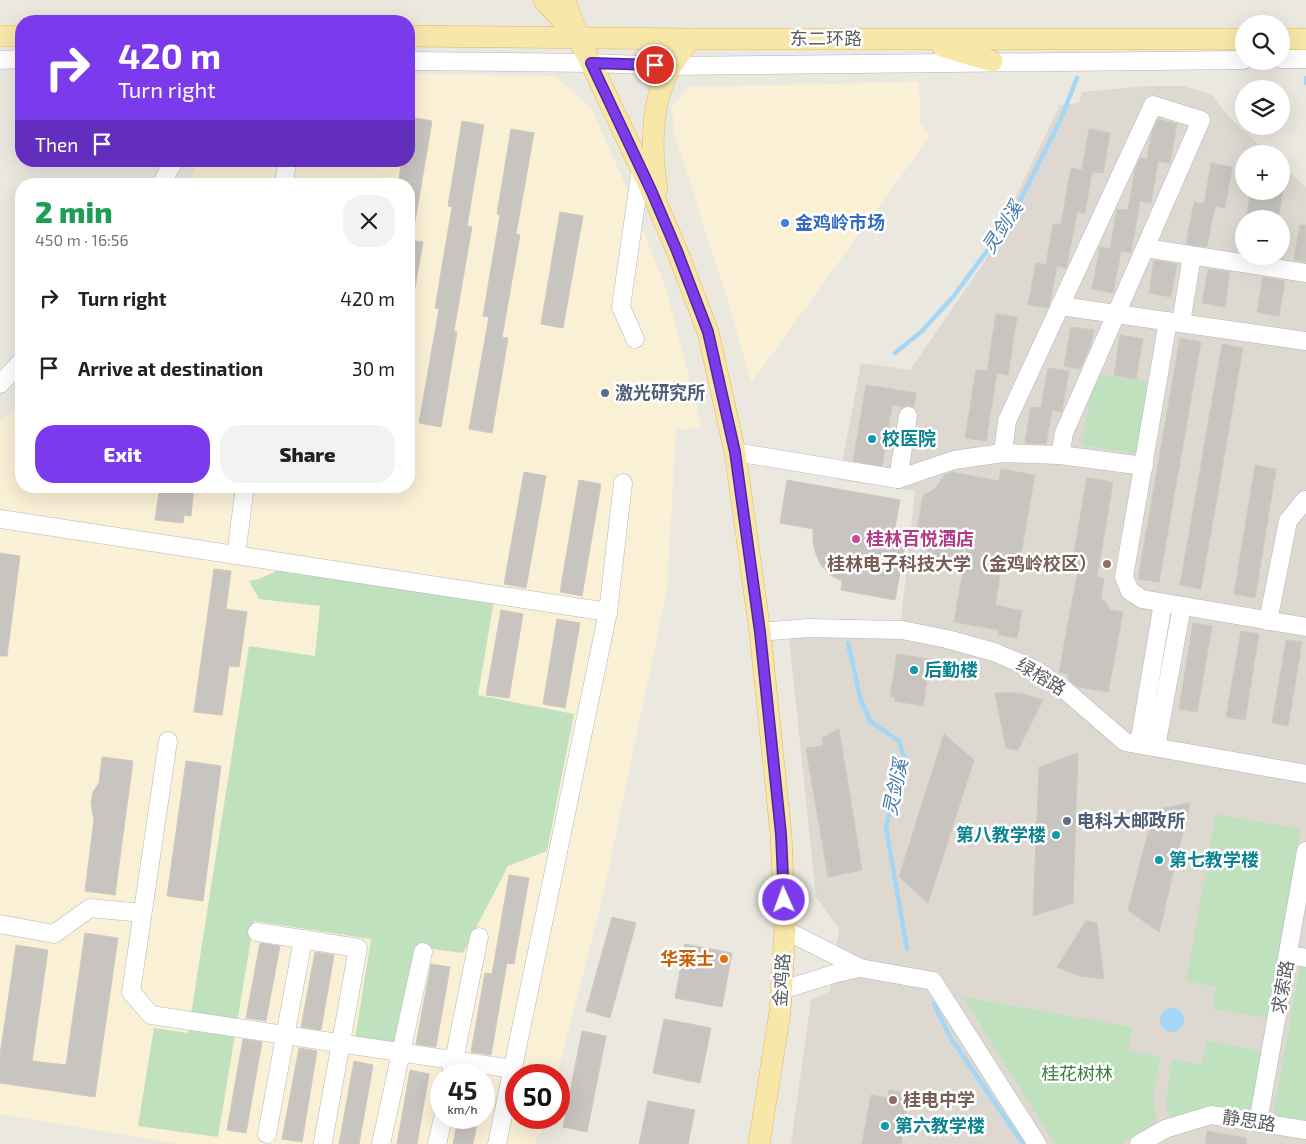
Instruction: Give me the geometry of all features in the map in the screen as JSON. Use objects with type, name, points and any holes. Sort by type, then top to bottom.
[{"type":"main road","points":[[544,0],[578,38]]},
{"type":"main road","points":[[566,0],[578,38]]},
{"type":"main road","points":[[0,36],[15,36]]},
{"type":"main road","name":"东二环路","points":[[415,36],[690,39],[1235,39]]},
{"type":"main road","name":"金鸡路","points":[[578,38],[661,212],[708,332],[735,452],[760,632],[781,834],[785,930],[779,1021],[759,1144]]},
{"type":"main road","points":[[661,212],[655,178],[654,127],[664,80],[671,66],[690,39]]},
{"type":"main road","points":[[921,39],[992,62]]},
{"type":"main road","points":[[1290,39],[1306,39]]},
{"type":"street","points":[[1290,59],[1306,59]]},
{"type":"street","points":[[0,60],[15,60]]},
{"type":"street","points":[[415,61],[671,66],[1235,60]]},
{"type":"street","points":[[1003,453],[1007,421],[1153,105],[1201,120],[1064,432],[1060,455]]},
{"type":"street","points":[[164,178],[171,167]]},
{"type":"street","points":[[635,339],[621,307],[641,168]]},
{"type":"street","points":[[1145,248],[1306,273]]},
{"type":"street","points":[[1192,256],[1174,322],[1144,466],[1124,577],[1130,591],[1142,599],[1306,627]]},
{"type":"street","points":[[1060,306],[1306,341]]},
{"type":"street","points":[[0,384],[15,368]]},
{"type":"street","points":[[898,479],[908,416]]},
{"type":"street","points":[[735,452],[898,479],[954,460],[1003,453],[1060,455],[1144,466]]},
{"type":"street","points":[[514,1064],[608,612],[623,483]]},
{"type":"street","points":[[236,555],[244,493]]},
{"type":"street","points":[[1268,621],[1288,521],[1306,501]]},
{"type":"street","points":[[0,519],[608,612]]},
{"type":"street","points":[[1139,744],[1163,603]]},
{"type":"street","points":[[1156,747],[1182,606]]},
{"type":"street","name":"绿榕路","points":[[760,632],[808,628],[902,630],[947,639],[994,652],[1034,669],[1066,691],[1125,742],[1306,774]]},
{"type":"street","points":[[168,742],[131,992],[151,1015],[401,1052],[440,1064]]},
{"type":"street","name":"求索路","points":[[1258,1122],[1306,851]]},
{"type":"street","points":[[0,924],[54,934],[90,908],[142,913]]},
{"type":"street","points":[[785,930],[860,968],[933,981],[1038,1144]]},
{"type":"street","points":[[257,932],[358,948],[323,1142]]},
{"type":"street","points":[[454,1064],[479,937]]},
{"type":"street","points":[[267,1134],[303,939]]},
{"type":"street","points":[[382,1144],[423,952]]},
{"type":"street","points":[[1288,955],[1306,958]]},
{"type":"street","points":[[782,990],[860,968]]},
{"type":"street","points":[[497,1144],[505,1106]]},
{"type":"street","name":"静思路","points":[[1139,1144],[1165,1129],[1211,1115],[1306,1130]]},
{"type":"street","points":[[437,1144],[440,1129]]},
{"type":"shaded area","points":[[415,74],[555,76],[591,108],[622,177],[666,289],[702,427],[676,430],[667,589],[603,896],[560,1064],[505,1064],[505,1129],[544,1129],[543,1131],[538,1135],[535,1144],[181,1144],[0,1114],[0,422],[15,408],[15,493],[415,493],[415,178],[190,178],[195,167],[415,167]]},
{"type":"shaded area","name":"金鸡岭市场","points":[[919,82],[920,122],[930,136],[751,383],[731,311],[674,133],[672,106],[689,87]]},
{"type":"shaded area","name":"桂林电子科技大学（金鸡岭校区）","points":[[1148,86],[1183,86],[1211,94],[1235,123],[1235,135],[1248,135],[1259,145],[1235,145],[1235,200],[1290,200],[1290,173],[1306,187],[1306,1144],[791,1144],[811,1000],[830,991],[839,929],[816,897],[789,637],[899,639],[915,491],[839,480],[861,363],[910,370],[985,261],[1060,105],[1079,103],[1082,92]]},
{"type":"green space","points":[[1094,373],[1149,382],[1138,454],[1082,445]]},
{"type":"green space","points":[[279,570],[494,600],[478,695],[574,714],[547,851],[508,866],[463,953],[416,947],[395,1045],[355,1039],[371,939],[254,921],[218,1137],[138,1126],[154,1028],[188,1033],[249,646],[315,656],[320,606],[259,599],[249,581],[259,579]]},
{"type":"green space","points":[[1216,814],[1301,829],[1269,1018],[1212,1009],[1216,987],[1186,981]]},
{"type":"green space","points":[[1300,966],[1306,967],[1306,1124],[1273,1118]]},
{"type":"green space","name":"桂花树林","points":[[963,997],[1132,1027],[1128,1051],[1160,1057],[1153,1097],[1157,1123],[1121,1144],[1055,1144]]},
{"type":"green space","points":[[1207,1041],[1263,1051],[1252,1115],[1174,1119],[1167,1111],[1166,1099],[1173,1059],[1202,1065]]},
{"type":"water","points":[[1172,1008],[1181,1011],[1184,1020],[1181,1029],[1172,1032],[1163,1029],[1160,1020],[1163,1011]]},
{"type":"building","points":[[415,118],[432,121],[415,222],[415,178],[399,178],[401,167],[415,167]]},
{"type":"building","points":[[1158,119],[1177,124],[1170,163],[1158,161],[1151,203],[1140,201],[1131,253],[1121,251],[1113,293],[1092,289],[1100,247],[1110,249],[1117,209],[1128,210],[1135,170],[1140,158],[1147,159],[1152,132]]},
{"type":"building","points":[[462,121],[484,125],[467,226],[472,227],[454,331],[457,332],[441,427],[419,423],[439,309],[435,308],[452,207],[448,206]]},
{"type":"building","points":[[511,129],[534,133],[516,234],[520,235],[502,337],[508,338],[492,433],[469,429],[489,317],[483,316],[500,215],[497,214]]},
{"type":"building","points":[[1089,129],[1110,133],[1103,173],[1092,172],[1085,213],[1077,212],[1067,265],[1066,268],[1057,266],[1048,308],[1028,305],[1036,263],[1046,265],[1053,224],[1061,225],[1071,168],[1082,170]]},
{"type":"building","points":[[1211,163],[1232,167],[1225,208],[1215,206],[1207,247],[1186,244],[1194,202],[1204,204]]},
{"type":"building","points":[[1249,200],[1281,200],[1279,210],[1248,210]]},
{"type":"building","points":[[560,212],[583,216],[563,328],[541,324]]},
{"type":"building","points":[[1300,225],[1306,225],[1306,262],[1294,260]]},
{"type":"building","points":[[415,241],[423,242],[415,288]]},
{"type":"building","points":[[1154,260],[1177,264],[1171,297],[1149,293]]},
{"type":"building","points":[[1208,269],[1230,272],[1225,307],[1202,303]]},
{"type":"building","points":[[1263,277],[1285,281],[1279,316],[1257,312]]},
{"type":"building","points":[[996,314],[1017,317],[1008,375],[997,373],[986,441],[965,438],[976,370],[987,371]]},
{"type":"building","points":[[1071,327],[1094,330],[1091,344],[1080,369],[1064,366]]},
{"type":"building","points":[[1120,335],[1143,339],[1136,379],[1114,375]]},
{"type":"building","points":[[1180,338],[1201,342],[1159,582],[1138,579]]},
{"type":"building","points":[[1222,344],[1243,348],[1201,589],[1180,585]]},
{"type":"building","points":[[1048,368],[1069,371],[1062,412],[1052,410],[1046,444],[1025,443],[1031,407],[1041,408]]},
{"type":"building","name":"校医院","points":[[866,385],[916,393],[914,407],[909,405],[903,407],[892,405],[882,466],[853,461]]},
{"type":"building","points":[[1255,465],[1276,469],[1255,598],[1234,594]]},
{"type":"building","points":[[1001,469],[1035,475],[1019,566],[1002,563],[995,605],[1022,611],[1017,638],[998,635],[999,630],[954,622],[967,548],[946,562],[940,563],[933,560],[926,548],[914,546],[923,496],[936,488],[944,475],[951,472],[999,481]]},
{"type":"building","points":[[524,472],[546,476],[526,588],[504,584]]},
{"type":"building","points":[[1087,478],[1113,482],[1097,577],[1104,578],[1101,599],[1106,602],[1110,610],[1123,612],[1108,692],[1078,687],[1070,681],[1067,674],[1059,672],[1078,570],[1071,569]]},
{"type":"building","points":[[579,480],[601,484],[582,596],[560,592]]},
{"type":"building","name":"桂林百悦酒店","points":[[787,480],[900,500],[893,538],[906,541],[895,600],[841,590],[842,581],[830,575],[821,565],[813,542],[813,529],[780,523]]},
{"type":"building","points":[[159,493],[193,493],[191,516],[184,515],[183,523],[155,520]]},
{"type":"building","points":[[0,553],[20,556],[7,656],[0,656]]},
{"type":"building","points":[[214,569],[231,571],[226,609],[247,612],[239,667],[229,666],[222,715],[194,712]]},
{"type":"building","points":[[501,610],[523,614],[509,698],[486,695]]},
{"type":"building","points":[[557,619],[580,623],[565,708],[543,704]]},
{"type":"building","points":[[1193,623],[1212,626],[1197,712],[1179,709]]},
{"type":"building","points":[[1241,631],[1259,634],[1245,720],[1226,717]]},
{"type":"building","points":[[1286,640],[1302,642],[1288,726],[1272,723]]},
{"type":"building","name":"后勤楼","points":[[897,654],[935,660],[931,681],[927,680],[923,706],[895,701],[895,697],[890,696]]},
{"type":"building","points":[[995,693],[1020,693],[1043,700],[1018,750],[1006,748]]},
{"type":"building","points":[[839,729],[862,870],[828,877],[806,748],[823,746],[822,738]]},
{"type":"building","points":[[944,734],[974,760],[928,903],[899,877]]},
{"type":"building","name":"第八教学楼","points":[[1078,753],[1073,903],[1033,916],[1039,767]]},
{"type":"building","points":[[102,757],[133,761],[115,895],[85,891],[94,819],[91,801],[93,792],[99,783]]},
{"type":"building","points":[[186,761],[221,766],[203,901],[167,896]]},
{"type":"building","name":"第七教学楼","points":[[1190,803],[1159,932],[1128,910],[1154,810]]},
{"type":"building","points":[[509,875],[529,878],[514,964],[507,963],[491,1055],[471,1052],[485,973],[492,974]]},
{"type":"building","points":[[612,917],[636,923],[610,1018],[586,1011]]},
{"type":"building","points":[[1086,921],[1097,923],[1104,979],[1080,976],[1057,967]]},
{"type":"building","points":[[85,933],[118,938],[95,1097],[0,1083],[0,1055],[16,945],[48,950],[32,1061],[66,1065]]},
{"type":"building","points":[[260,943],[280,946],[266,1021],[246,1018]]},
{"type":"building","points":[[685,944],[732,953],[722,1007],[675,998]]},
{"type":"building","points":[[315,952],[334,955],[321,1030],[301,1027]]},
{"type":"building","points":[[431,964],[450,967],[436,1047],[416,1044]]},
{"type":"building","points":[[664,1019],[711,1028],[700,1083],[653,1073]]},
{"type":"building","points":[[582,1031],[606,1036],[587,1132],[570,1128],[570,1092]]},
{"type":"building","points":[[243,1039],[262,1042],[246,1133],[227,1130]]},
{"type":"building","points":[[299,1048],[317,1051],[302,1142],[282,1139]]},
{"type":"building","points":[[354,1061],[373,1065],[359,1144],[339,1144]]},
{"type":"building","points":[[410,1070],[429,1074],[417,1144],[397,1144]]},
{"type":"building","name":"第六教学楼","points":[[889,1090],[914,1094],[911,1109],[907,1108],[901,1144],[862,1144],[871,1095],[888,1098]]},
{"type":"building","points":[[648,1101],[695,1110],[688,1144],[639,1144]]},
{"type":"building","points":[[456,1129],[476,1129],[473,1144],[453,1144]]},
{"type":"building","points":[[1207,1131],[1246,1138],[1246,1144],[1205,1144]]},
{"type":"waterway","name":"灵剑溪","points":[[895,353],[921,332],[953,297],[1012,217],[1060,121],[1077,78]]},
{"type":"waterway","name":"灵剑溪","points":[[1306,78],[1306,83]]},
{"type":"waterway","name":"灵剑溪","points":[[848,643],[860,697],[870,721],[899,741],[904,756],[886,827],[907,949]]},
{"type":"waterway","name":"灵剑溪","points":[[934,1004],[950,1037],[1023,1144]]},
{"type":"place","name":"金鸡岭市场","points":[[785,223]]},
{"type":"place","name":"激光研究所","points":[[605,393]]},
{"type":"place","name":"校医院","points":[[872,439]]},
{"type":"place","name":"桂林百悦酒店","points":[[856,539]]},
{"type":"place","name":"桂林电子科技大学（金鸡岭校区）","points":[[1107,564]]},
{"type":"place","name":"后勤楼","points":[[914,670]]},
{"type":"place","name":"电科大邮政所","points":[[1067,821]]},
{"type":"place","name":"第八教学楼","points":[[1056,835]]},
{"type":"place","name":"第七教学楼","points":[[1159,860]]},
{"type":"place","name":"华莱士","points":[[724,959]]},
{"type":"place","name":"桂电中学","points":[[893,1100]]},
{"type":"place","name":"第六教学楼","points":[[885,1126]]},
{"type":"route","points":[[655,65],[591,63],[651,190],[708,332],[735,452],[760,632],[781,834],[784,900]]}]
